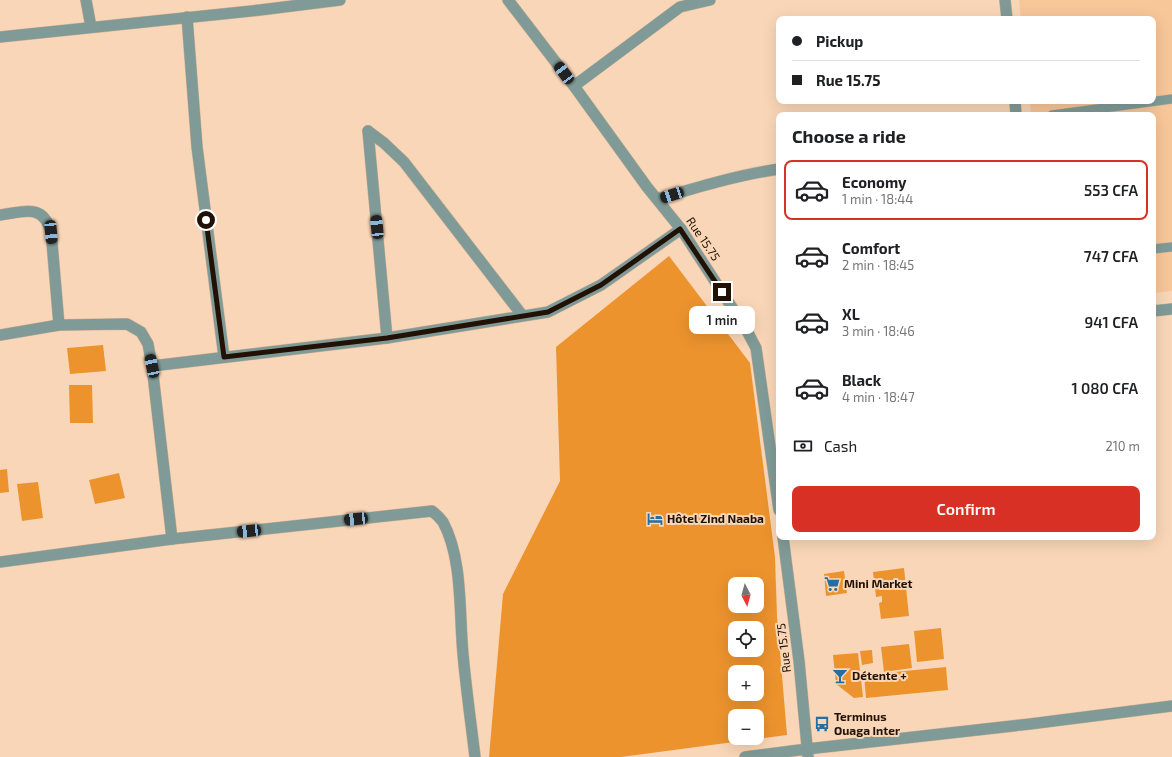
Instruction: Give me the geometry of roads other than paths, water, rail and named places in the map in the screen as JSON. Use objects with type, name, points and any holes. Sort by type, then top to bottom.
[{"type":"street","points":[[86,0],[91,27]]},
{"type":"street","points":[[0,37],[187,17],[260,5],[340,0]]},
{"type":"street","name":"Rue 15.75","points":[[508,0],[680,229],[746,329],[756,348],[774,431],[776,463]]},
{"type":"street","points":[[574,86],[680,7],[710,0]]},
{"type":"street","points":[[1005,0],[1007,16]]},
{"type":"street","points":[[187,17],[197,147],[224,357]]},
{"type":"street","points":[[387,338],[368,131],[384,143],[404,162],[522,316]]},
{"type":"street","points":[[658,199],[724,180],[757,172],[776,169]]},
{"type":"street","points":[[0,215],[31,210],[40,213],[47,220],[51,232],[59,325]]},
{"type":"street","points":[[152,366],[387,338],[548,312],[596,288],[680,229]]},
{"type":"street","points":[[1156,311],[1172,309]]},
{"type":"street","points":[[0,335],[59,325],[127,324],[141,332],[148,344],[152,366],[172,539]]},
{"type":"street","points":[[0,562],[172,539],[432,511],[442,521],[448,536],[456,567],[461,603],[464,662],[475,757]]},
{"type":"street","name":"Rue 15.75","points":[[783,540],[799,661],[807,753]]},
{"type":"street","points":[[745,757],[807,753],[1172,706]]},
{"type":"lane","points":[[1156,101],[1172,99]]},
{"type":"lane","points":[[1074,112],[1134,104]]},
{"type":"lane","points":[[1156,249],[1172,247]]},
{"type":"place","name":"Hôtel Zind Naaba","points":[[655,519]]},
{"type":"place","name":"Mini Market","points":[[832,584]]},
{"type":"place","name":"Détente +","points":[[840,676]]},
{"type":"place","name":"Terminus Ouaga Inter","points":[[822,724]]}]
